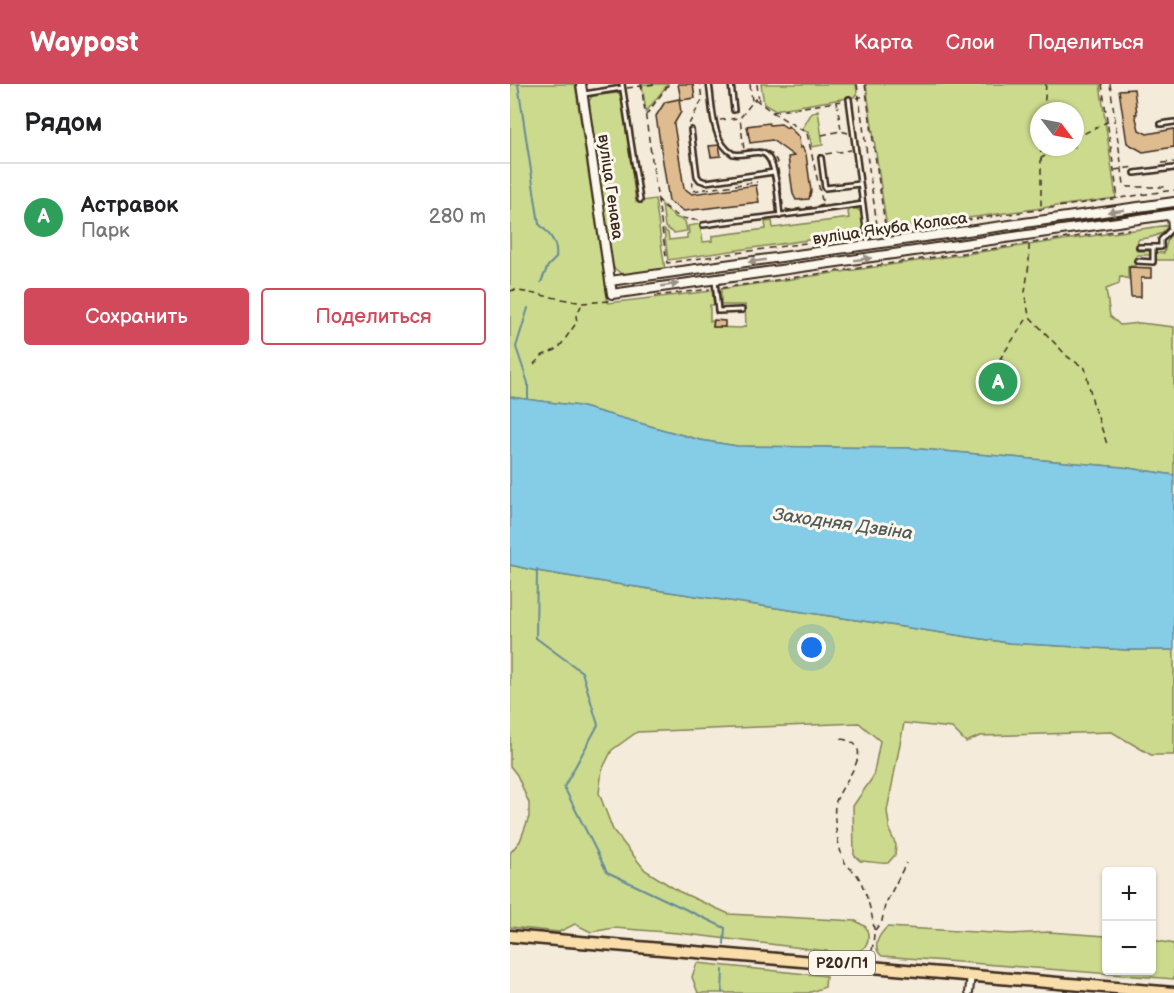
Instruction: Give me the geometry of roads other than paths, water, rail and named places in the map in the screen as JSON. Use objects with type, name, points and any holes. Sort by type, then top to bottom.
[{"type":"main road","name":"Р20/П1","points":[[510,936],[1174,993]]},
{"type":"street","name":"вуліца Генава","points":[[581,84],[610,281],[615,297]]},
{"type":"street","name":"вуліца Якуба Коласа","points":[[610,281],[1174,202]]},
{"type":"street","points":[[1154,205],[1155,217]]},
{"type":"street","name":"вуліца Якуба Коласа","points":[[615,297],[715,279],[1172,214]]},
{"type":"street","points":[[1172,214],[1173,228]]},
{"type":"street","points":[[972,231],[974,243]]},
{"type":"street","points":[[780,258],[782,270]]},
{"type":"street","points":[[969,993],[971,975]]},
{"type":"lane","points":[[710,84],[719,140],[728,151],[740,155],[767,154],[773,162],[780,216]]},
{"type":"lane","points":[[731,84],[734,110]]},
{"type":"lane","points":[[583,94],[623,86],[640,200]]},
{"type":"lane","points":[[849,99],[868,245]]},
{"type":"lane","points":[[1161,124],[1174,122]]},
{"type":"lane","points":[[689,129],[697,176],[703,181],[774,172]]},
{"type":"lane","points":[[822,156],[825,188],[860,184]]},
{"type":"lane","points":[[1135,173],[1174,168]]},
{"type":"lane","points":[[703,225],[863,204]]},
{"type":"lane","points":[[1139,247],[1161,247],[1161,240],[1173,228]]},
{"type":"lane","points":[[1137,261],[1153,262],[1153,247]]},
{"type":"lane","points":[[715,279],[718,311],[741,310]]},
{"type":"water","name":"Заходняя Дзвіна","points":[[510,397],[579,406],[700,440],[737,446],[909,448],[1122,467],[1174,475],[1174,650],[1128,650],[1009,643],[610,583],[510,565]]},
{"type":"waterway","points":[[518,84],[539,224],[550,235],[556,248],[556,258],[548,266],[541,282]]},
{"type":"waterway","points":[[528,308],[516,347],[528,383],[528,399]]},
{"type":"waterway","points":[[537,569],[536,638],[582,672],[598,725],[564,787],[607,872],[725,928],[724,944]]},
{"type":"waterway","points":[[722,993],[723,970]]},
{"type":"place","name":"Астравок","points":[[998,382]]}]
